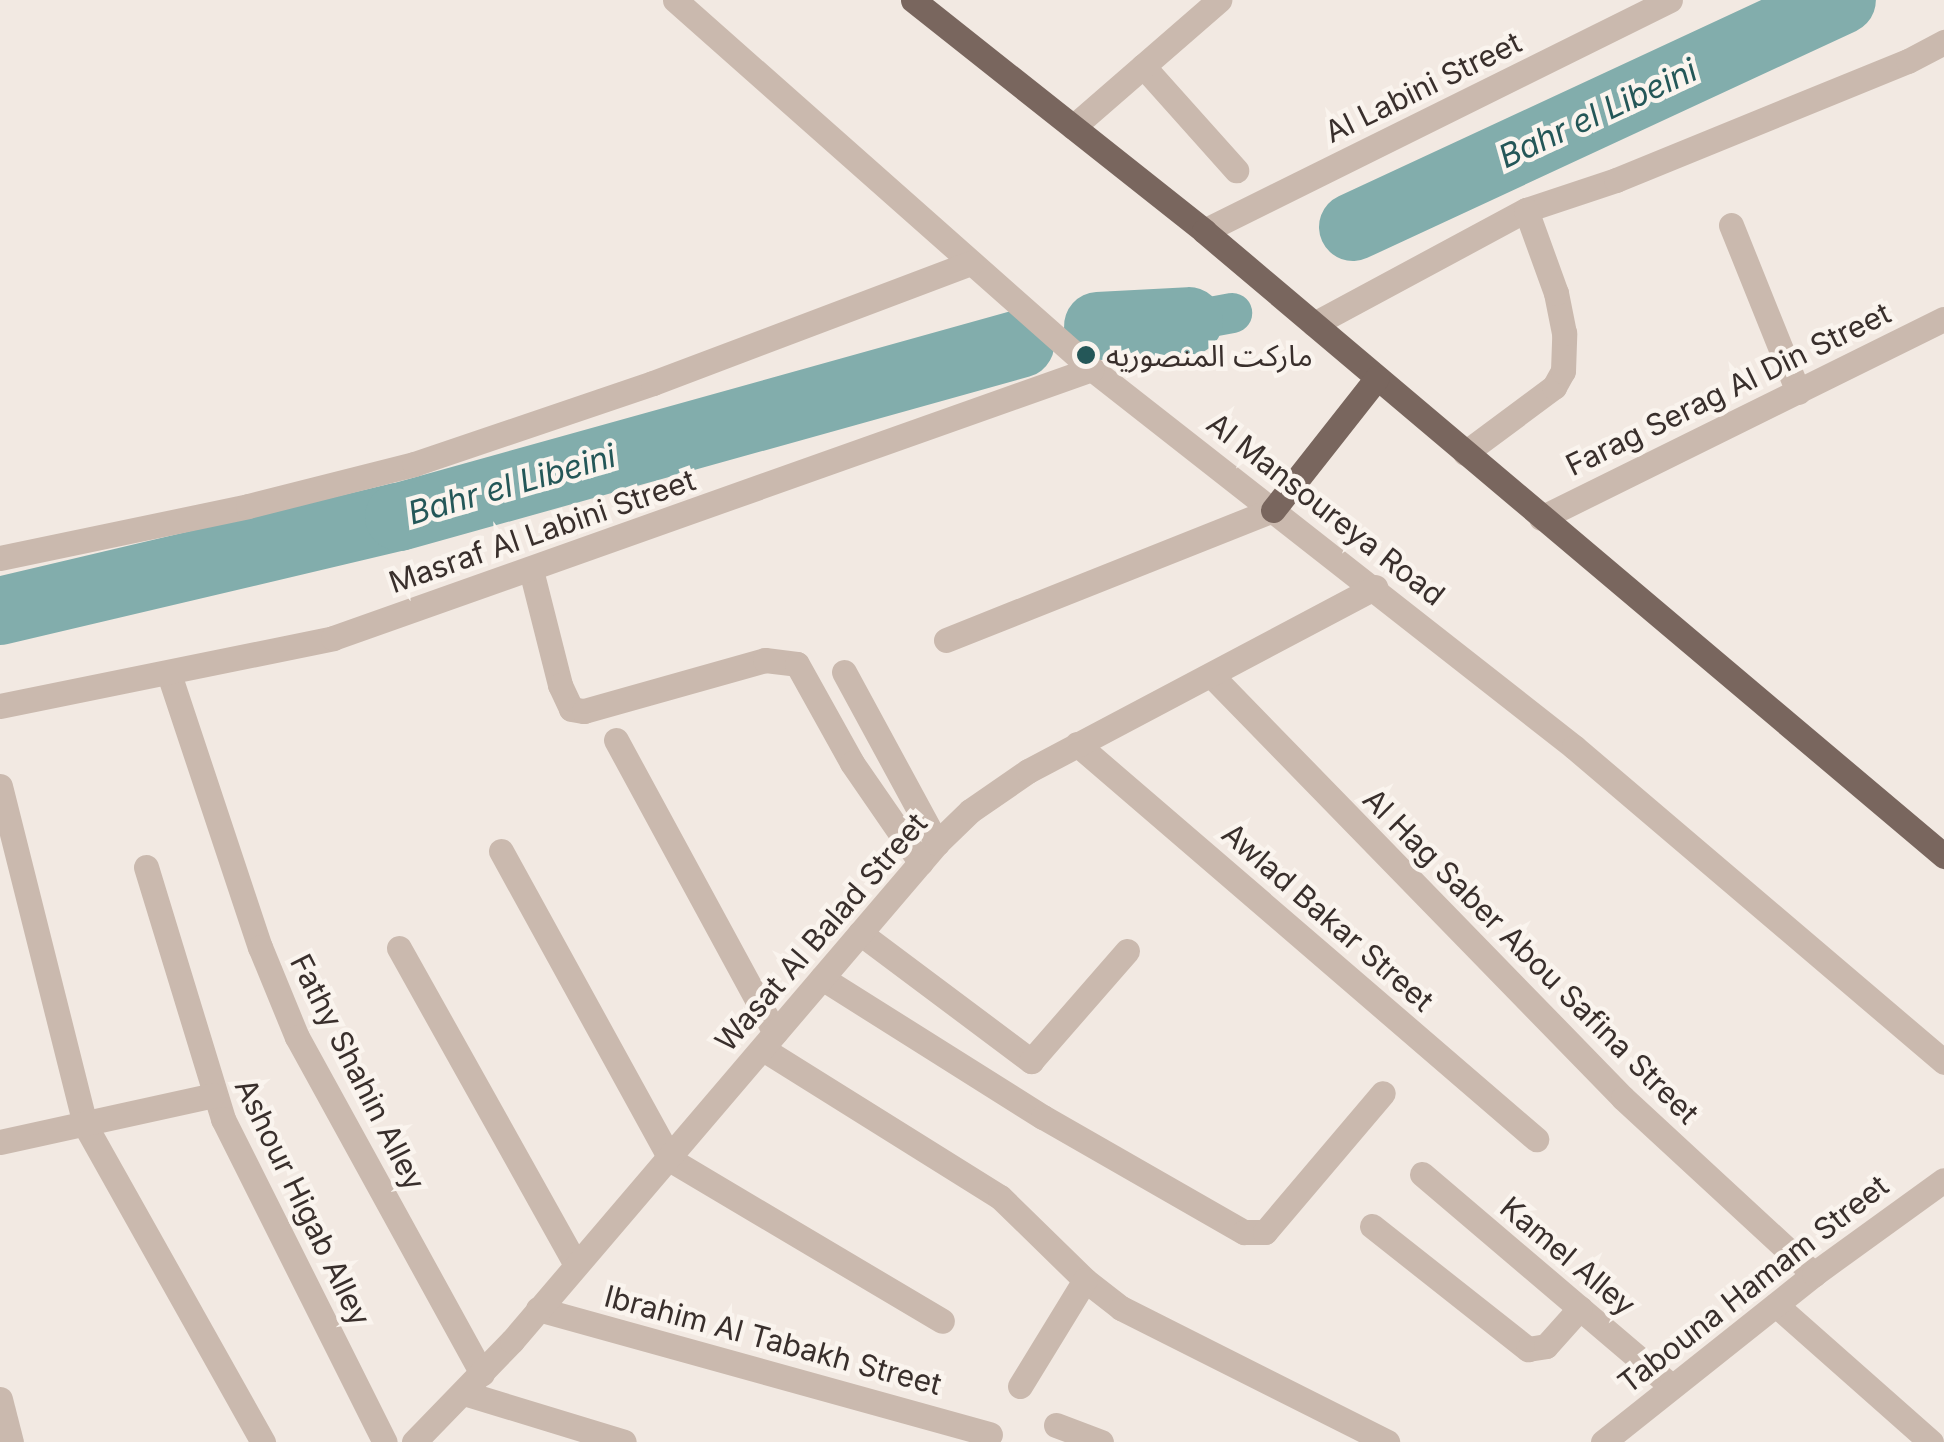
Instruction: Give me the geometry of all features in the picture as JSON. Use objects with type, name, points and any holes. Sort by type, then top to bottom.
[{"type":"main road","points":[[913,0],[1204,231],[1944,856]]},
{"type":"main road","points":[[1273,510],[1377,378]]},
{"type":"street","name":"Al Mansoureya Road","points":[[675,0],[1092,369],[1574,747],[1944,1062]]},
{"type":"street","points":[[1073,127],[1220,0]]},
{"type":"street","name":"Al Labini Street","points":[[1204,231],[1670,0]]},
{"type":"street","points":[[1314,324],[1526,210],[1616,180],[1908,61],[1944,42]]},
{"type":"street","points":[[1144,66],[1236,170]]},
{"type":"street","points":[[1466,453],[1554,388],[1563,371],[1564,333],[1556,292],[1526,210]]},
{"type":"street","points":[[1731,224],[1798,392]]},
{"type":"street","points":[[0,558],[248,506],[414,464],[653,383],[971,263]]},
{"type":"street","name":"Farag Serag Al Din Street","points":[[1541,518],[1944,319]]},
{"type":"street","name":"Masraf Al Labini Street","points":[[0,706],[333,638],[1092,369]]},
{"type":"street","points":[[946,640],[1273,510]]},
{"type":"street","points":[[531,570],[564,700],[571,709],[584,712],[765,660],[797,664],[852,763],[929,853]]},
{"type":"street","name":"Wasat Al Balad Street","points":[[414,1442],[482,1374],[575,1263],[671,1160],[929,853],[998,789],[1376,588]]},
{"type":"street","points":[[844,672],[929,853]]},
{"type":"street","name":"Fathy Shahin Alley","points":[[169,674],[260,947],[298,1037],[482,1374]]},
{"type":"street","name":"Al Hag Saber Abou Safina Street","points":[[1212,676],[1623,1098],[1814,1274]]},
{"type":"street","points":[[616,740],[769,1041],[1000,1198],[1085,1280],[1121,1308],[1388,1442]]},
{"type":"street","name":"Awlad Bakar Street","points":[[1077,744],[1536,1139]]},
{"type":"street","points":[[0,786],[85,1124],[263,1442]]},
{"type":"street","points":[[500,851],[671,1160],[942,1321]]},
{"type":"street","name":"Ashour Higab Alley","points":[[146,867],[213,1095],[386,1442]]},
{"type":"street","points":[[860,933],[1031,1061],[1127,952]]},
{"type":"street","points":[[399,948],[575,1263]]},
{"type":"street","points":[[822,978],[1043,1116],[1250,1233],[1264,1232],[1384,1093]]},
{"type":"street","points":[[0,1142],[213,1095]]},
{"type":"street","name":"Kamel Alley","points":[[1422,1174],[1672,1387]]},
{"type":"street","name":"Tabouna Hamam Street","points":[[1603,1442],[1814,1274],[1944,1180]]},
{"type":"street","points":[[1372,1226],[1528,1350],[1546,1346],[1580,1308]]},
{"type":"street","points":[[1020,1386],[1085,1280]]},
{"type":"street","points":[[1776,1304],[1931,1442]]},
{"type":"street","name":"Ibrahim Al Tabakh Street","points":[[538,1309],[990,1434]]},
{"type":"street","points":[[464,1393],[624,1442]]},
{"type":"street","points":[[0,1399],[11,1442]]},
{"type":"street","points":[[1056,1425],[1101,1442]]},
{"type":"waterway","name":"Bahr el Libeini","points":[[1353,227],[1842,0]]},
{"type":"waterway","points":[[1189,321],[1232,313]]},
{"type":"waterway","name":"Bahr el Libeini","points":[[1098,326],[1189,321]]},
{"type":"waterway","name":"Bahr el Libeini","points":[[0,611],[399,517],[1020,344]]},
{"type":"place","name":"ماركت المنصوريه","points":[[1086,355]]}]
